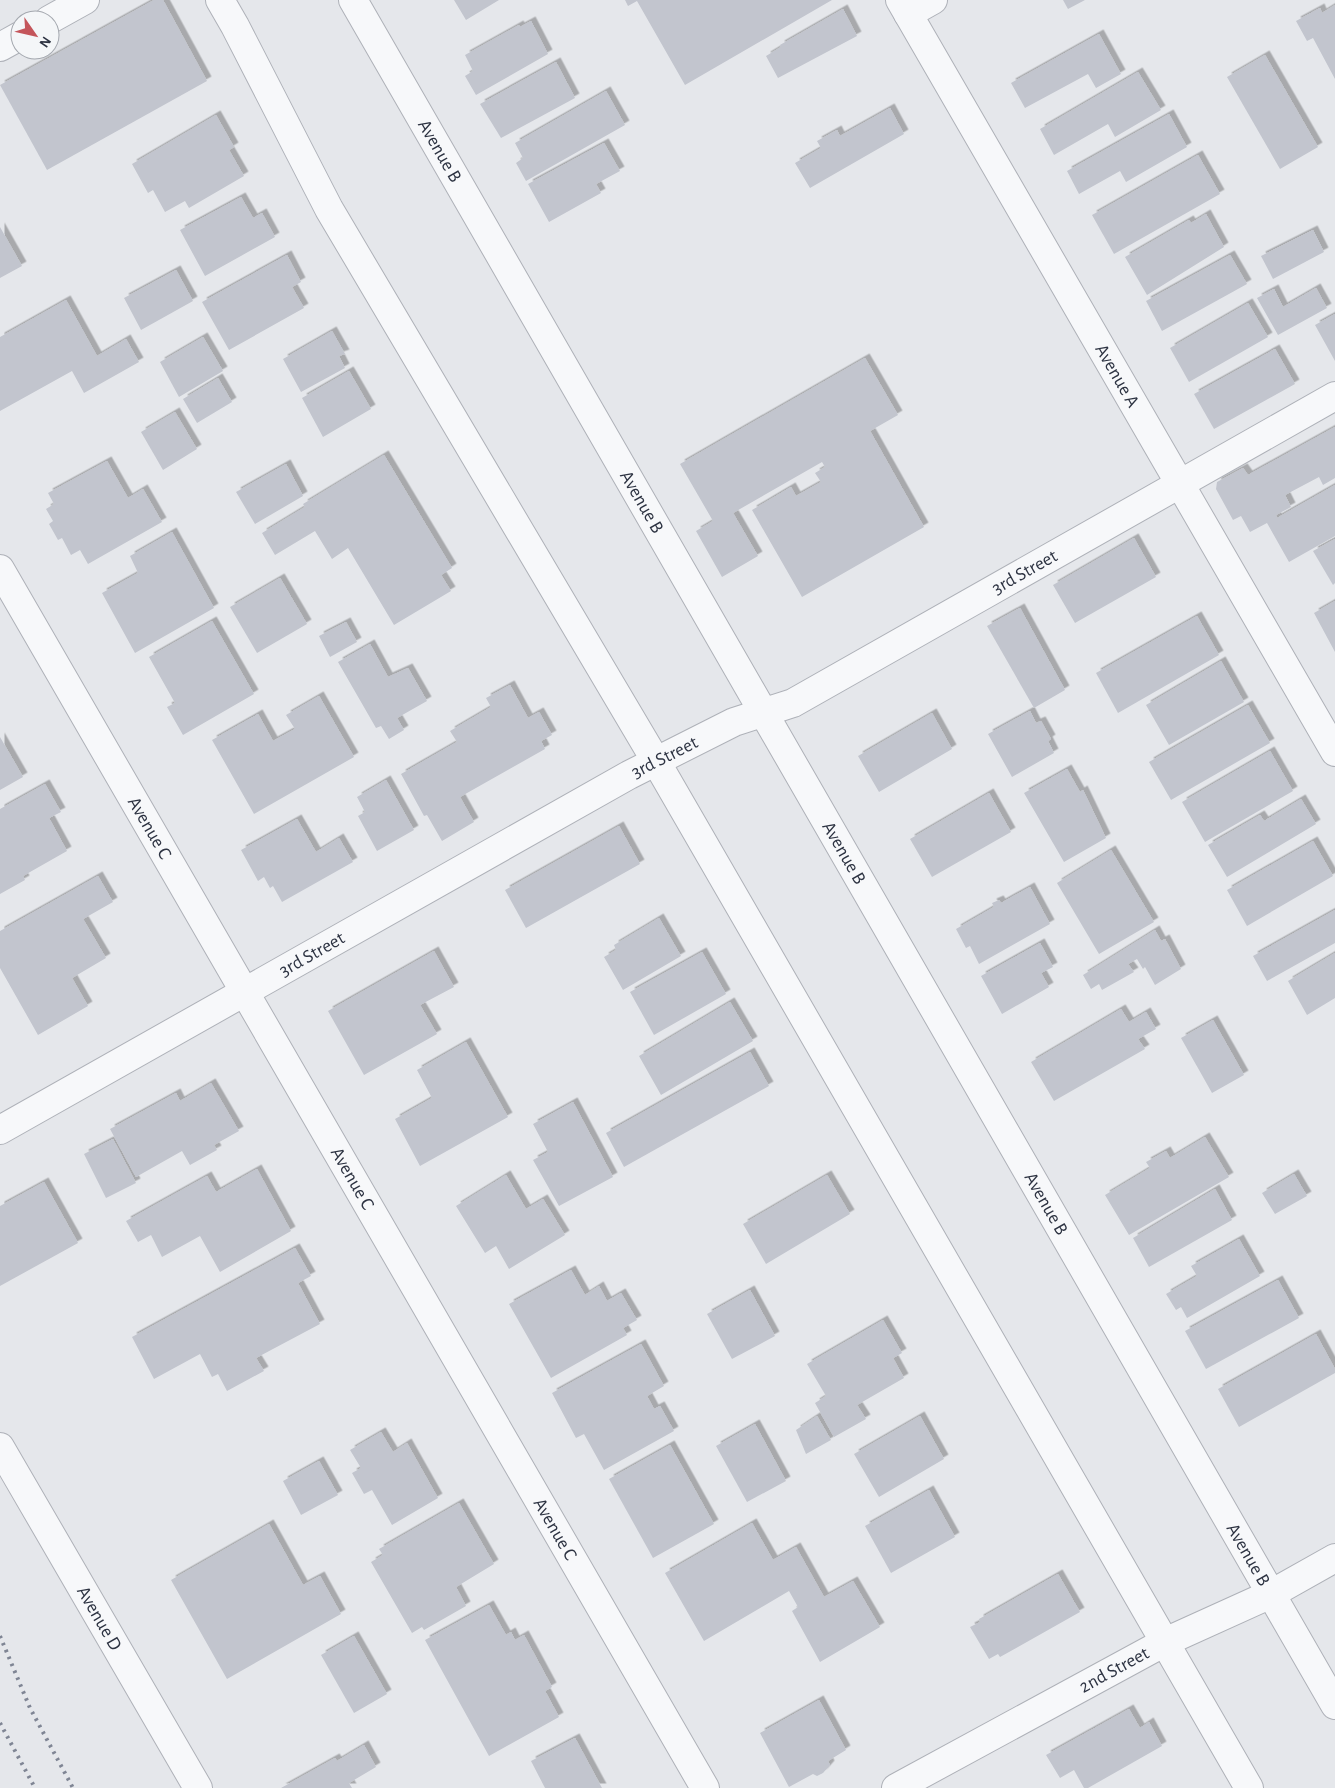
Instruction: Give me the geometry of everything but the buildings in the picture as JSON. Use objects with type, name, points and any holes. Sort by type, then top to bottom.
[{"type":"street","points":[[60,14],[85,0]]},
{"type":"street","points":[[220,0],[329,209],[657,763],[1249,1788]]},
{"type":"street","name":"Avenue B","points":[[353,0],[1335,1705]]},
{"type":"street","points":[[904,7],[933,0]]},
{"type":"street","name":"Avenue A","points":[[904,7],[1335,752]]},
{"type":"street","name":"3rd Street","points":[[0,1130],[245,990],[629,775],[657,763],[734,722],[793,702],[1335,396]]},
{"type":"street","name":"Avenue C","points":[[0,569],[705,1788]]},
{"type":"street","name":"Avenue D","points":[[0,1447],[198,1788]]},
{"type":"street","name":"2nd Street","points":[[896,1788],[1165,1642],[1271,1594],[1335,1558]]},
{"type":"railway","points":[[0,1636],[30,1708],[73,1788]]},
{"type":"railway","points":[[0,1723],[35,1788]]}]
